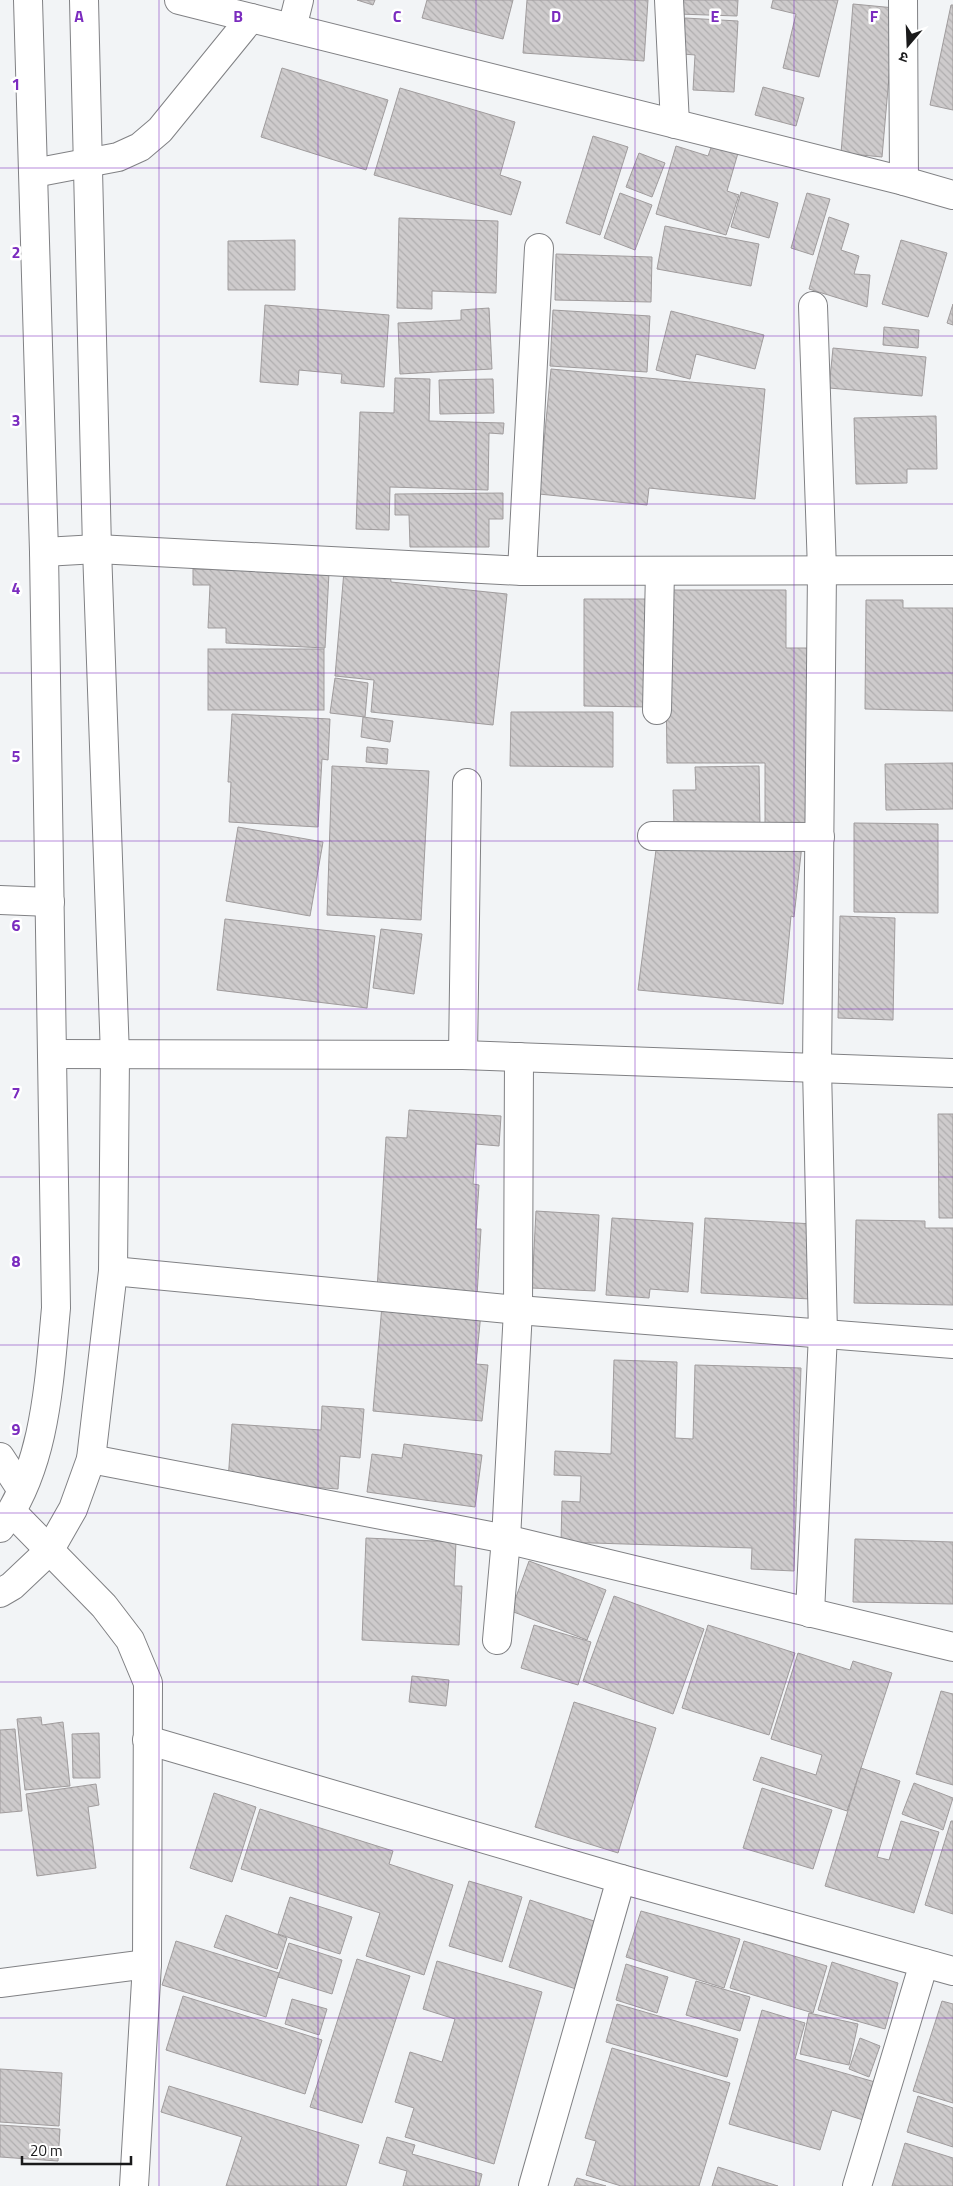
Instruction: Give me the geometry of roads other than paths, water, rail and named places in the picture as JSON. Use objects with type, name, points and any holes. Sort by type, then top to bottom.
[{"type":"street","points":[[11,1510],[38,1446],[49,1384],[56,1308],[44,552],[28,0]]},
{"type":"street","points":[[0,1593],[12,1586],[49,1551],[73,1509],[91,1459],[113,1271],[115,1056],[97,549],[84,0]]},
{"type":"street","points":[[179,0],[904,181],[953,195]]},
{"type":"street","points":[[292,28],[299,0]]},
{"type":"street","points":[[669,0],[675,124]]},
{"type":"street","points":[[902,0],[904,181]]},
{"type":"street","points":[[34,173],[118,157],[140,147],[160,130],[250,18]]},
{"type":"street","points":[[522,571],[539,248]]},
{"type":"street","points":[[810,1613],[823,1334],[817,1068],[822,570],[814,306]]},
{"type":"street","points":[[44,552],[97,549],[522,571],[953,570]]},
{"type":"street","points":[[657,710],[660,571]]},
{"type":"street","points":[[463,1055],[467,783]]},
{"type":"street","points":[[652,836],[820,836]]},
{"type":"street","points":[[0,900],[50,902]]},
{"type":"street","points":[[52,1054],[115,1056],[463,1055],[953,1073]]},
{"type":"street","points":[[497,1640],[506,1539],[518,1310],[519,1057]]},
{"type":"street","points":[[113,1271],[518,1310],[953,1344]]},
{"type":"street","points":[[0,1457],[11,1510],[104,1606],[130,1640],[148,1683],[147,1964],[134,2186]]},
{"type":"street","points":[[91,1459],[506,1539],[953,1647]]},
{"type":"street","points":[[147,1740],[621,1879],[953,1971]]},
{"type":"street","points":[[533,2186],[621,1879]]},
{"type":"street","points":[[857,2186],[924,1963]]},
{"type":"street","points":[[0,1983],[147,1964]]}]
